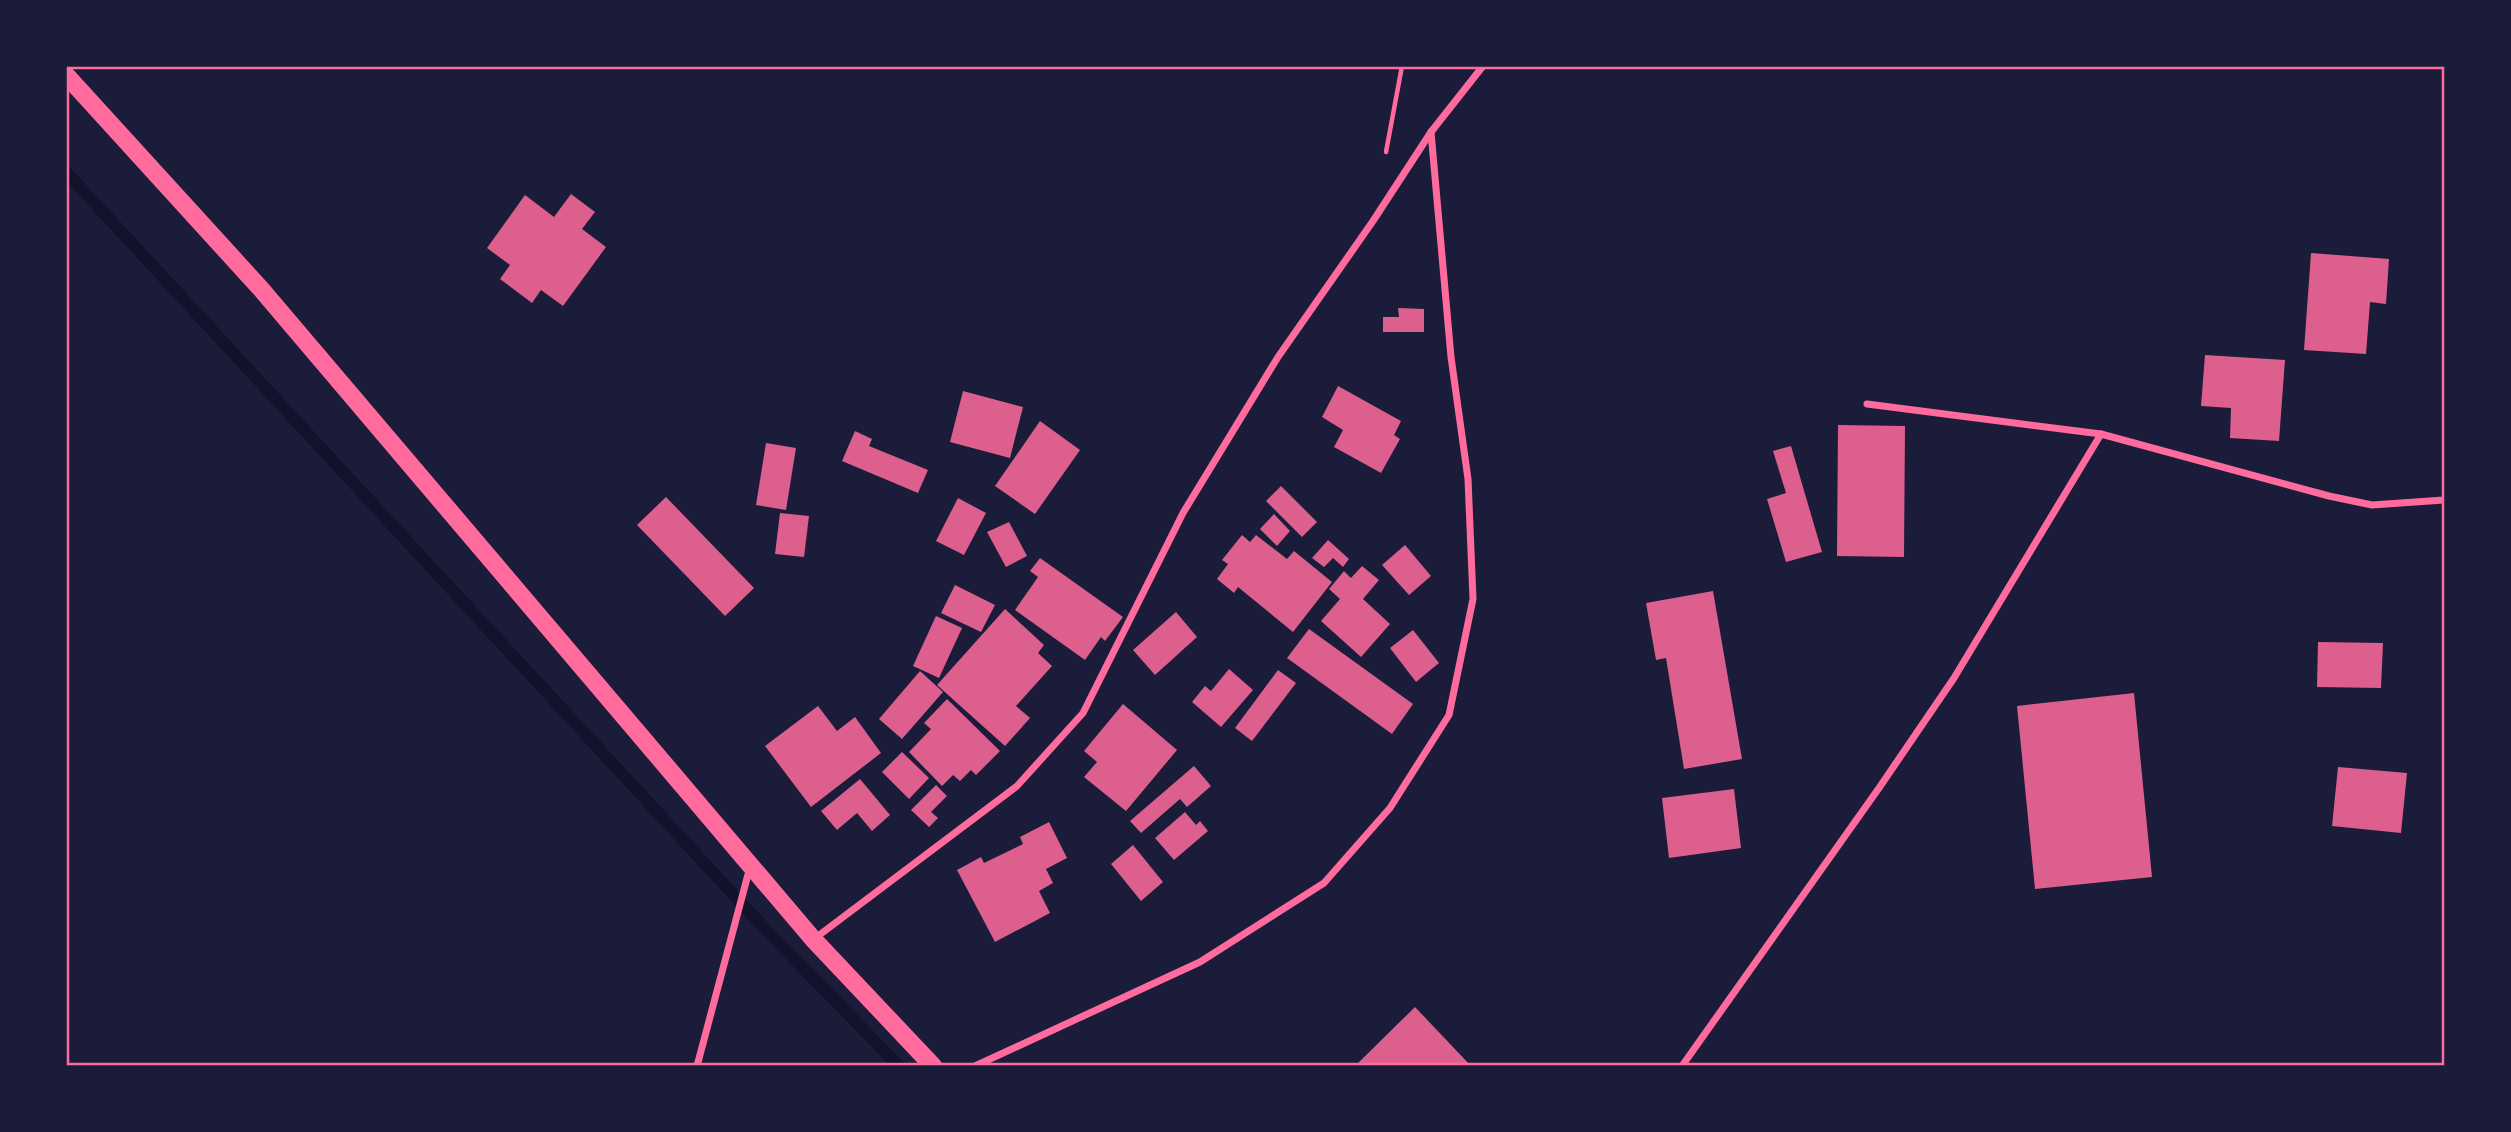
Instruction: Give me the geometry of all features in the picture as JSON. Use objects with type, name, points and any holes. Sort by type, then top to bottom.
[{"type":"main road","points":[[66,75],[261,289],[813,939],[933,1066]]},
{"type":"street","points":[[813,939],[1017,786],[1083,713],[1190,502],[1278,357],[1431,132],[1483,66]]},
{"type":"street","points":[[975,1066],[1200,962],[1324,883],[1390,808],[1449,715],[1473,599],[1468,479],[1451,357],[1431,132]]},
{"type":"street","points":[[1867,404],[2101,434],[2329,496],[2372,505],[2445,500]]},
{"type":"street","points":[[1682,1066],[1954,678],[2101,434]]},
{"type":"street","points":[[696,1066],[750,866]]},
{"type":"path","points":[[1385,157],[1402,66]]},
{"type":"building","points":[[571,194],[595,212],[582,229],[606,247],[563,306],[541,290],[532,303],[500,279],[510,265],[487,248],[525,195],[554,217]]},
{"type":"building","points":[[2311,253],[2389,259],[2386,304],[2370,302],[2366,354],[2304,350]]},
{"type":"building","points":[[1398,308],[1424,309],[1424,332],[1383,332],[1383,317],[1399,317]]},
{"type":"building","points":[[2205,355],[2285,360],[2279,441],[2230,438],[2231,408],[2201,406]]},
{"type":"building","points":[[1338,386],[1401,421],[1394,435],[1400,439],[1381,473],[1334,447],[1343,430],[1322,417]]},
{"type":"building","points":[[963,391],[1023,407],[1010,458],[950,442]]},
{"type":"building","points":[[1040,421],[1080,450],[1035,514],[995,486]]},
{"type":"building","points":[[1838,425],[1905,426],[1904,557],[1837,556]]},
{"type":"building","points":[[855,431],[872,439],[869,446],[928,470],[918,493],[842,461]]},
{"type":"building","points":[[766,443],[796,448],[786,510],[756,505]]},
{"type":"building","points":[[1791,446],[1822,552],[1786,562],[1767,499],[1786,493],[1773,451]]},
{"type":"building","points":[[1281,486],[1317,522],[1302,537],[1266,501]]},
{"type":"building","points":[[666,497],[754,588],[725,616],[637,525]]},
{"type":"building","points":[[958,498],[986,513],[964,555],[936,541]]},
{"type":"building","points":[[780,513],[809,516],[804,557],[775,554]]},
{"type":"building","points":[[1274,514],[1290,531],[1277,546],[1260,529]]},
{"type":"building","points":[[1009,522],[1027,556],[1006,567],[987,532]]},
{"type":"building","points":[[1242,535],[1250,542],[1256,535],[1287,559],[1294,551],[1332,582],[1293,632],[1238,587],[1234,593],[1217,579],[1228,564],[1222,560]]},
{"type":"building","points":[[1328,540],[1349,559],[1343,567],[1333,558],[1324,567],[1312,558]]},
{"type":"building","points":[[1405,545],[1431,576],[1409,595],[1382,565]]},
{"type":"building","points":[[1040,558],[1123,617],[1105,641],[1101,637],[1085,660],[1015,610],[1038,577],[1030,571]]},
{"type":"building","points":[[1362,566],[1379,580],[1363,599],[1390,624],[1361,657],[1321,621],[1340,599],[1329,589],[1344,571],[1351,578]]},
{"type":"building","points":[[955,585],[995,605],[981,632],[941,613]]},
{"type":"building","points":[[1713,591],[1742,759],[1684,769],[1666,658],[1656,660],[1646,603]]},
{"type":"building","points":[[1005,609],[1044,645],[1038,653],[1052,666],[1016,706],[1030,718],[1005,746],[937,685]]},
{"type":"building","points":[[1176,612],[1197,637],[1155,675],[1133,650]]},
{"type":"building","points":[[936,616],[962,628],[939,678],[913,666]]},
{"type":"building","points":[[1309,629],[1413,704],[1392,734],[1287,658]]},
{"type":"building","points":[[1413,630],[1439,663],[1416,682],[1390,648]]},
{"type":"building","points":[[2318,642],[2383,643],[2381,688],[2317,687]]},
{"type":"building","points":[[1229,669],[1253,690],[1221,727],[1192,702],[1205,686],[1211,691]]},
{"type":"building","points":[[1278,670],[1296,683],[1252,741],[1235,728]]},
{"type":"building","points":[[920,671],[943,692],[902,739],[879,719]]},
{"type":"building","points":[[2134,693],[2152,877],[2035,889],[2017,706]]},
{"type":"building","points":[[947,699],[1000,751],[976,775],[971,770],[960,781],[953,775],[942,786],[909,752],[931,729],[924,723]]},
{"type":"building","points":[[1123,704],[1177,750],[1126,811],[1084,777],[1097,762],[1084,751]]},
{"type":"building","points":[[818,706],[837,731],[855,717],[881,753],[811,807],[765,746]]},
{"type":"building","points":[[902,752],[929,778],[909,799],[882,772]]},
{"type":"building","points":[[1194,766],[1211,786],[1187,807],[1180,799],[1141,833],[1130,821]]},
{"type":"building","points":[[2338,767],[2407,773],[2401,833],[2332,826]]},
{"type":"building","points":[[860,779],[890,815],[872,831],[857,813],[837,830],[821,811]]},
{"type":"building","points":[[936,785],[947,796],[931,812],[938,818],[929,827],[911,810]]},
{"type":"building","points":[[1734,789],[1741,848],[1669,858],[1662,798]]},
{"type":"building","points":[[1185,812],[1196,825],[1200,821],[1208,831],[1174,860],[1155,838]]},
{"type":"building","points":[[1049,822],[1067,858],[1046,869],[1053,883],[1039,891],[1050,913],[995,942],[957,870],[981,857],[984,863],[1023,844],[1020,837]]},
{"type":"building","points":[[1133,845],[1163,882],[1141,901],[1111,864]]},
{"type":"building","points":[[1415,1007],[1471,1066],[1355,1066]]},
{"type":"waterway","points":[[66,172],[769,933],[899,1066]]}]
